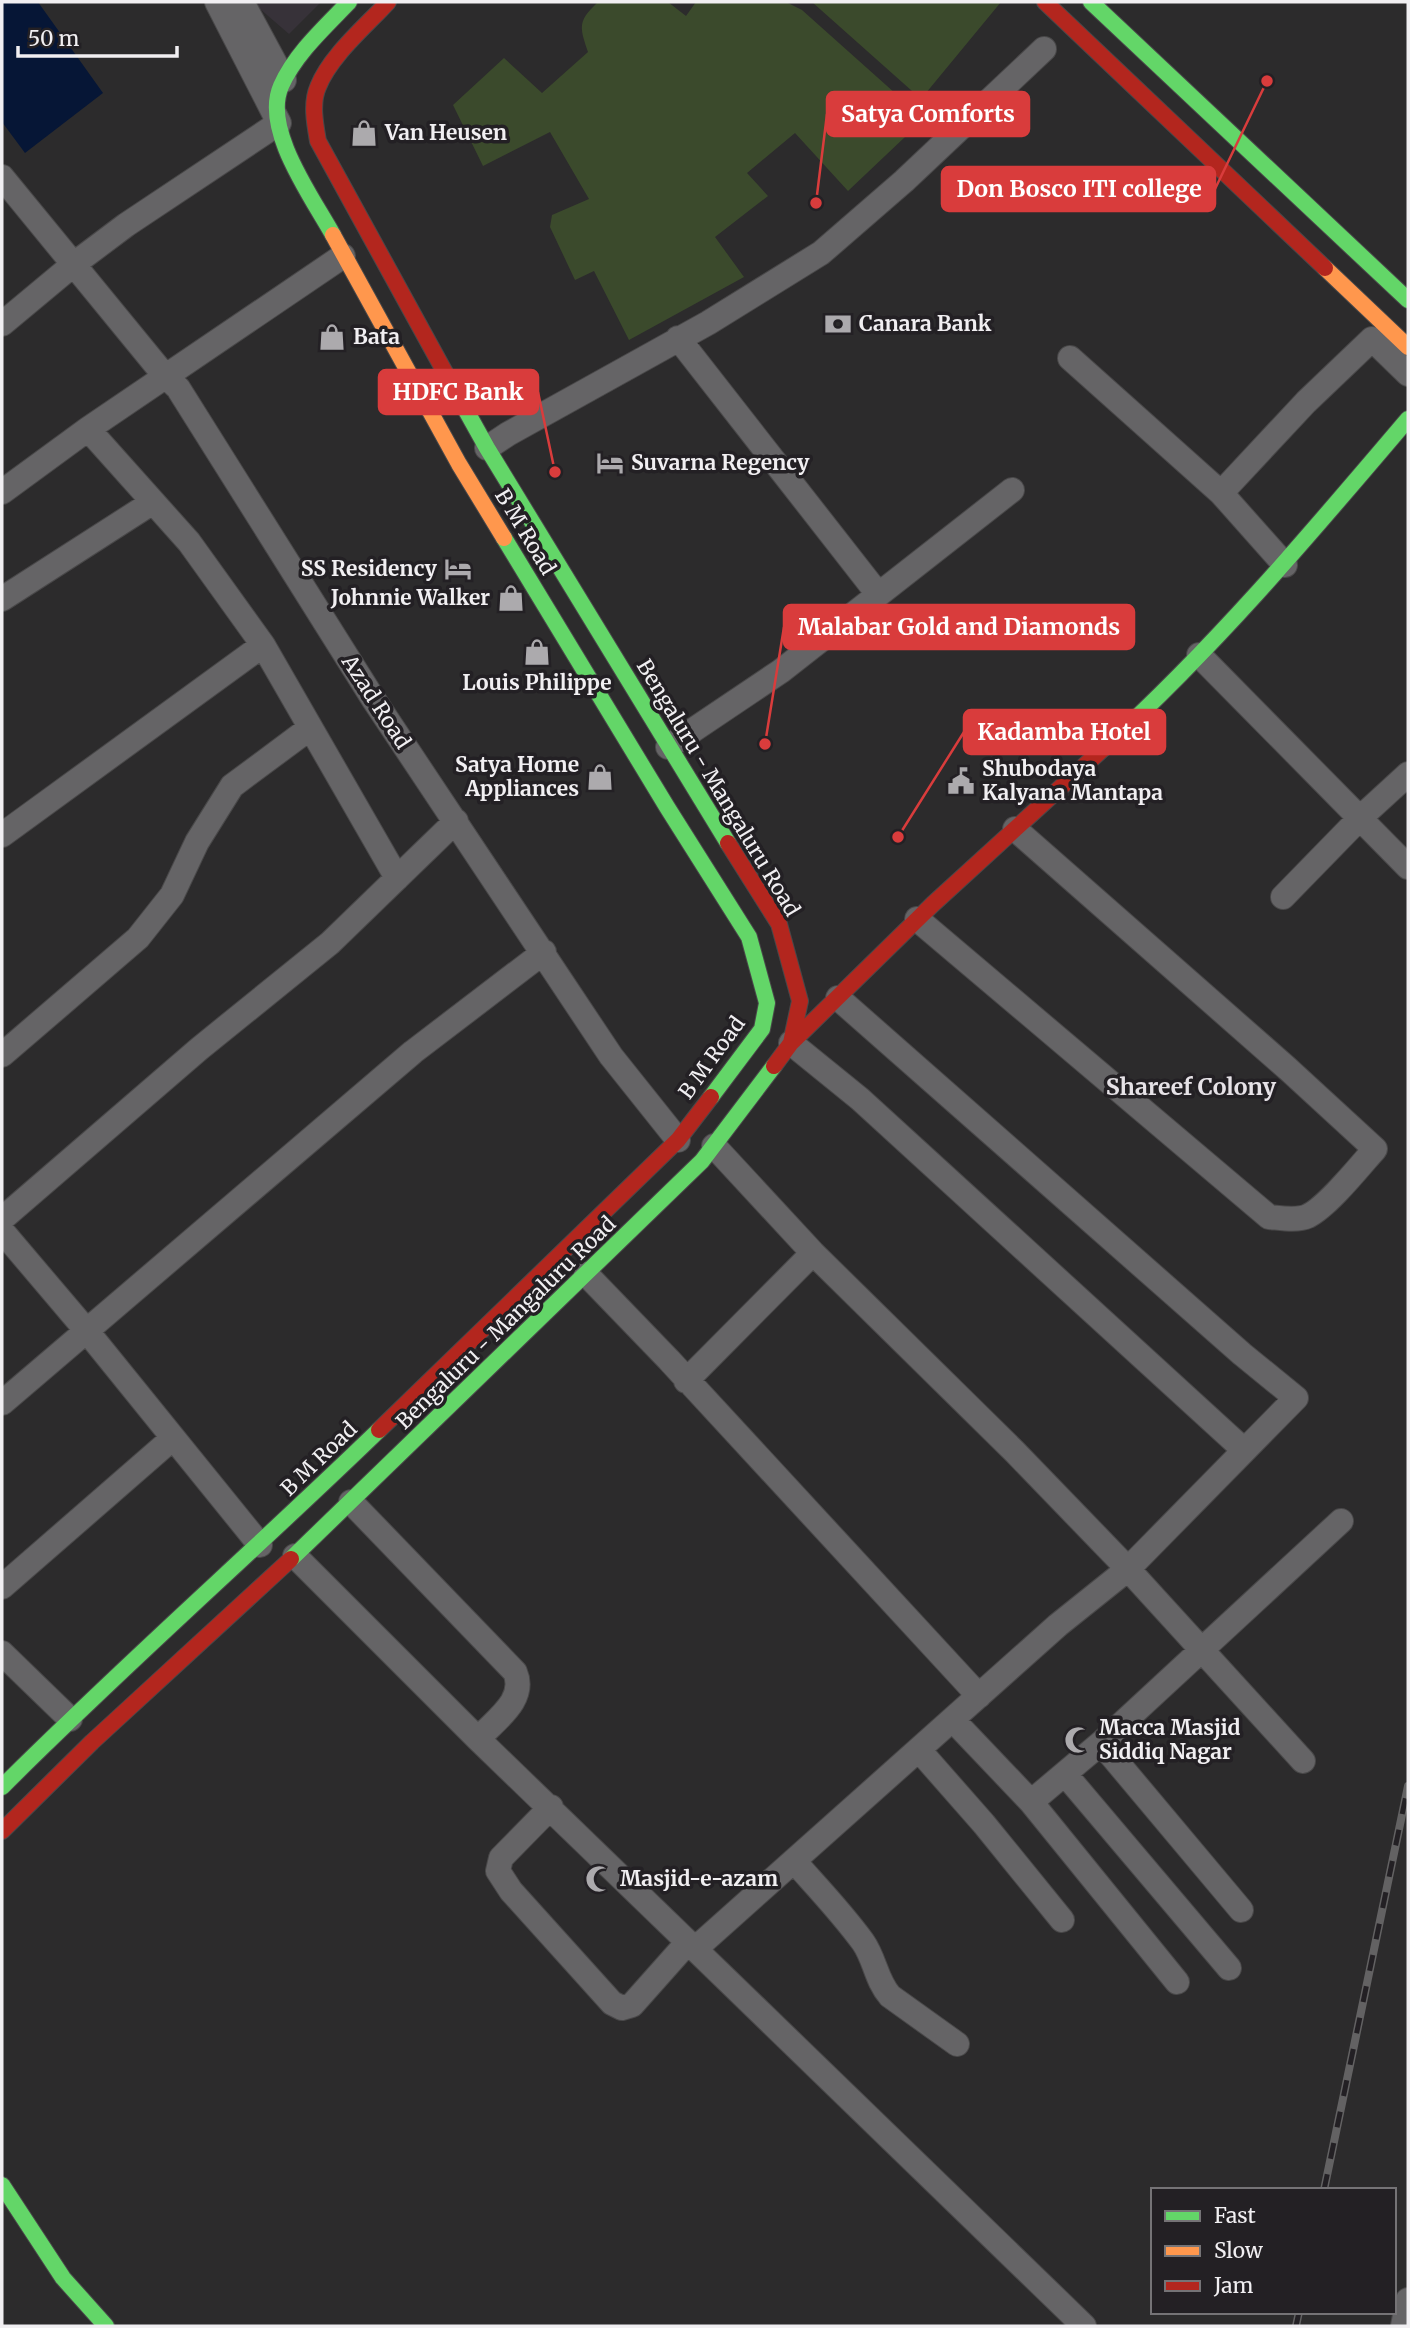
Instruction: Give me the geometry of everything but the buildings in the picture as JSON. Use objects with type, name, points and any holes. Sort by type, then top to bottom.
[{"type":"main road","points":[[294,124],[276,105],[279,88],[349,2]]},
{"type":"main road","name":"Bengaluru - Mangaluru Road","points":[[2,1831],[92,1742],[295,1556],[702,1161],[791,1042],[800,1002],[779,924],[487,448],[318,141],[294,124],[332,63],[388,2]]},
{"type":"main road","points":[[1045,2],[1408,347]]},
{"type":"main road","points":[[1091,2],[1408,300]]},
{"type":"main road","name":"B M Road","points":[[2,1787],[70,1719],[260,1545],[678,1140],[762,1029],[767,1003],[749,937],[459,464],[343,256],[294,124]]},
{"type":"main road","points":[[791,1042],[917,919],[1136,719],[1285,565],[1408,419]]},
{"type":"main road","points":[[718,888],[746,871]]},
{"type":"main road","points":[[70,1719],[92,1742]]},
{"type":"main road","points":[[2,2185],[63,2278],[106,2326]]},
{"type":"street","points":[[2,324],[74,264],[181,187],[294,124],[218,2]]},
{"type":"street","points":[[242,2],[284,80]]},
{"type":"street","points":[[487,448],[708,323],[821,253],[904,181],[1044,49]]},
{"type":"street","name":"Azad Road","points":[[2,177],[165,376],[178,388],[374,700],[611,1056],[678,1140]]},
{"type":"street","points":[[2,492],[88,429],[343,256]]},
{"type":"street","points":[[678,338],[878,594]]},
{"type":"street","points":[[1221,493],[1306,402],[1372,339],[1408,374]]},
{"type":"street","points":[[1070,358],[1221,493],[1285,565]]},
{"type":"street","points":[[88,429],[189,542],[263,645],[397,878]]},
{"type":"street","points":[[668,747],[781,671],[1012,490]]},
{"type":"street","points":[[2,599],[153,502]]},
{"type":"street","points":[[2,835],[263,645]]},
{"type":"street","points":[[1199,655],[1408,867]]},
{"type":"street","points":[[2,1055],[138,937],[172,895],[197,842],[232,786],[310,728]]},
{"type":"street","points":[[1283,897],[1360,818],[1408,774]]},
{"type":"street","points":[[2,1219],[199,1049],[330,943],[456,821]]},
{"type":"street","points":[[917,919],[1269,1217],[1307,1217],[1324,1204],[1375,1150],[1288,1069],[1015,829]]},
{"type":"street","points":[[2,1403],[413,1052],[544,952]]},
{"type":"street","points":[[551,1807],[501,1858],[498,1871],[511,1891],[612,2003],[622,2008],[632,2005],[691,1946],[794,1861],[1058,1625],[1128,1569],[1296,1398],[1242,1354],[838,998]]},
{"type":"street","points":[[791,1042],[860,1099],[1244,1450]]},
{"type":"street","points":[[714,1146],[813,1253],[1015,1452],[1128,1569],[1303,1761]]},
{"type":"street","points":[[2,1231],[86,1329],[260,1545]]},
{"type":"street","points":[[686,1381],[813,1253]]},
{"type":"street","points":[[586,1274],[979,1696]]},
{"type":"street","points":[[2,1587],[173,1438]]},
{"type":"street","points":[[351,1502],[515,1672],[518,1685],[514,1701],[478,1739]]},
{"type":"street","points":[[1031,1802],[1101,1743],[1341,1521]]},
{"type":"street","points":[[295,1556],[478,1739],[1084,2326]]},
{"type":"street","points":[[2,1653],[70,1719]]},
{"type":"street","points":[[953,1720],[1031,1802],[1177,1982]]},
{"type":"street","points":[[1101,1743],[1241,1910]]},
{"type":"street","points":[[919,1750],[984,1824],[1062,1920]]},
{"type":"street","points":[[1065,1773],[1229,1968]]},
{"type":"street","points":[[794,1861],[862,1941],[872,1956],[883,1988],[890,1996],[957,2045]]},
{"type":"street","points":[[1403,2326],[1408,2300]]},
{"type":"shaded area","points":[[252,2],[321,2],[289,34]]},
{"type":"green space","points":[[598,2],[668,2],[686,16],[696,2],[786,2],[802,10],[924,119],[848,191],[795,133],[747,173],[768,196],[715,237],[744,277],[629,340],[594,271],[575,280],[550,227],[552,215],[589,199],[550,132],[483,166],[453,105],[504,58],[542,93],[588,52],[582,24]]},
{"type":"green space","points":[[812,2],[1001,2],[921,99]]},
{"type":"water","points":[[2,2],[38,2],[103,93],[25,153],[2,122]]},
{"type":"railway","points":[[1324,2188],[1408,1786]]},
{"type":"railway","points":[[1296,2326],[1299,2314]]},
{"type":"traffic: fast","points":[[333,235],[292,162],[278,122],[277,103],[281,86],[294,63],[311,41],[349,2]]},
{"type":"traffic: fast","points":[[1091,2],[1408,300]]},
{"type":"traffic: fast","points":[[453,387],[487,448],[728,843]]},
{"type":"traffic: fast","points":[[1106,746],[1225,628],[1408,419]]},
{"type":"traffic: fast","points":[[504,538],[749,937],[767,1003],[762,1029],[711,1097]]},
{"type":"traffic: fast","points":[[291,1559],[702,1161],[774,1066]]},
{"type":"traffic: fast","points":[[2,1787],[95,1696],[379,1430]]},
{"type":"traffic: fast","points":[[2,2185],[63,2278],[106,2326]]},
{"type":"traffic: slow","points":[[333,235],[459,464],[504,538]]},
{"type":"traffic: slow","points":[[1325,268],[1408,347]]},
{"type":"traffic: jam","points":[[388,2],[359,31],[324,75],[315,100],[318,141],[453,387]]},
{"type":"traffic: jam","points":[[1045,2],[1325,268]]},
{"type":"traffic: jam","points":[[791,1043],[933,904],[1106,746]]},
{"type":"traffic: jam","points":[[728,843],[779,924],[800,1001],[791,1043],[774,1066]]},
{"type":"traffic: jam","points":[[379,1430],[678,1140],[711,1097]]},
{"type":"traffic: jam","points":[[2,1831],[92,1742],[291,1559]]},
{"type":"place","name":"Don Bosco ITI college","points":[[1267,81]]},
{"type":"place","name":"Van Heusen","points":[[364,133]]},
{"type":"place","name":"Satya Comforts","points":[[816,203]]},
{"type":"place","name":"Canara Bank","points":[[838,324]]},
{"type":"place","name":"Bata","points":[[332,337]]},
{"type":"place","name":"Suvarna Regency","points":[[610,463]]},
{"type":"place","name":"HDFC Bank","points":[[555,472]]},
{"type":"place","name":"SS Residency","points":[[458,569]]},
{"type":"place","name":"Johnnie Walker","points":[[511,598]]},
{"type":"place","name":"Louis Philippe","points":[[537,652]]},
{"type":"place","name":"Malabar Gold and Diamonds","points":[[765,744]]},
{"type":"place","name":"Satya Home Appliances","points":[[600,777]]},
{"type":"place","name":"Shubodaya Kalyana Mantapa","points":[[961,781]]},
{"type":"place","name":"Kadamba Hotel","points":[[898,837]]},
{"type":"place","name":"Macca Masjid Siddiq Nagar","points":[[1078,1740]]},
{"type":"place","name":"Masjid-e-azam","points":[[599,1879]]},
{"type":"district","name":"Shareef Colony","points":[[1191,1087]]}]
